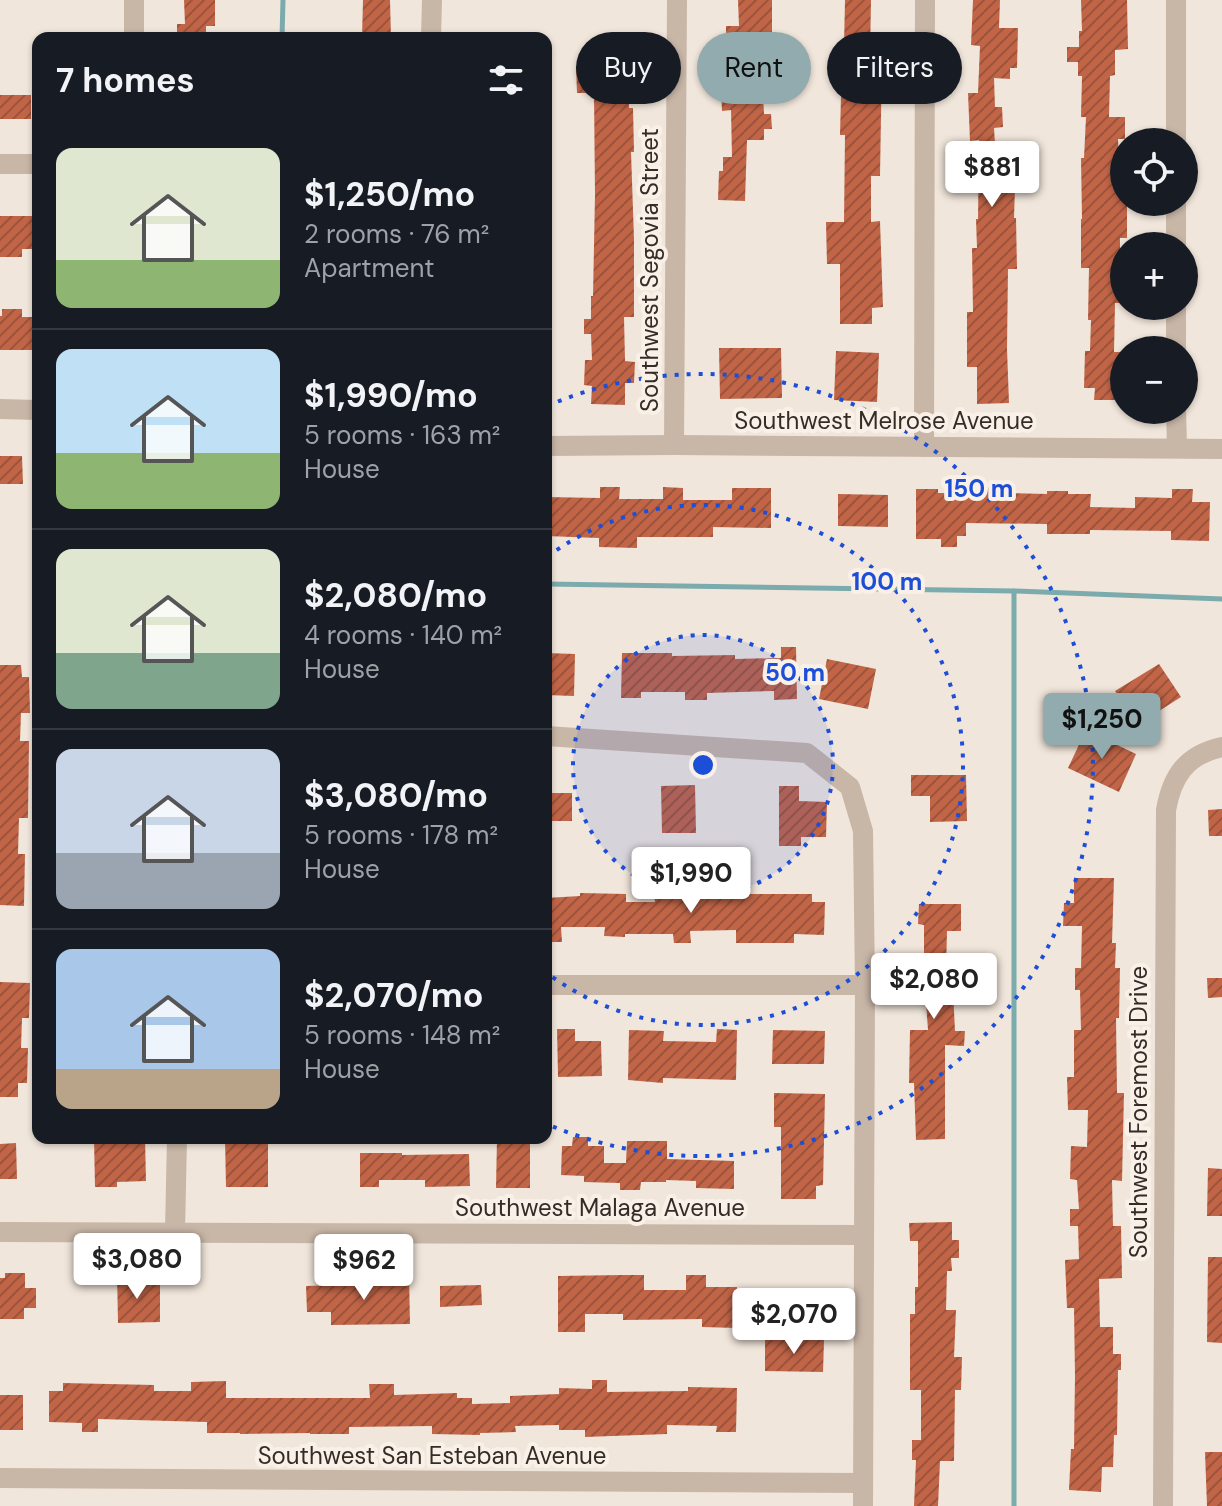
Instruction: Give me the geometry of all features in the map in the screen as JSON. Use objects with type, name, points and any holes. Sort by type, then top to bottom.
[{"type":"street","points":[[134,0],[134,32]]},
{"type":"street","points":[[431,32],[432,0]]},
{"type":"street","name":"Southwest Segovia Street","points":[[674,445],[677,0]]},
{"type":"street","points":[[924,447],[925,0]]},
{"type":"street","points":[[1176,0],[1176,128]]},
{"type":"street","points":[[0,164],[32,164]]},
{"type":"street","points":[[0,409],[32,410]]},
{"type":"street","points":[[1176,424],[1177,447]]},
{"type":"street","name":"Southwest Melrose Avenue","points":[[552,446],[1222,449]]},
{"type":"street","points":[[552,736],[807,753],[850,787],[863,831],[863,1506]]},
{"type":"street","name":"Southwest Foremost Drive","points":[[1163,1506],[1166,810],[1170,792],[1183,767],[1198,756],[1222,747]]},
{"type":"street","points":[[552,985],[865,985]]},
{"type":"street","points":[[175,1231],[177,1144]]},
{"type":"street","name":"Southwest Malaga Avenue","points":[[0,1232],[864,1235]]},
{"type":"street","name":"Southwest San Esteban Avenue","points":[[0,1478],[863,1483]]},
{"type":"building","points":[[184,0],[215,0],[215,26],[206,26],[206,32],[177,32],[177,24],[185,24]]},
{"type":"building","points":[[363,0],[390,0],[391,32],[362,32]]},
{"type":"building","points":[[738,0],[772,0],[772,32],[726,32],[726,26],[739,26]]},
{"type":"building","points":[[845,0],[871,0],[870,32],[844,32]]},
{"type":"building","points":[[973,0],[1000,0],[999,28],[1018,28],[1017,68],[1010,68],[1010,79],[994,78],[995,107],[1002,107],[1003,127],[994,128],[996,159],[1015,160],[1015,170],[1024,170],[1023,187],[1015,187],[1017,269],[1008,269],[1009,403],[977,404],[977,367],[967,367],[967,312],[973,312],[972,248],[977,248],[978,219],[979,140],[970,141],[968,93],[978,93],[980,46],[971,45]]},
{"type":"building","points":[[1081,0],[1127,0],[1128,49],[1115,50],[1115,75],[1110,76],[1109,117],[1125,117],[1125,128],[1110,128],[1110,216],[1127,216],[1127,232],[1110,232],[1110,320],[1115,320],[1114,336],[1110,336],[1110,400],[1094,400],[1095,388],[1084,388],[1085,351],[1090,351],[1091,320],[1088,320],[1089,268],[1081,268],[1081,158],[1084,158],[1086,117],[1081,117],[1082,76],[1078,76],[1078,62],[1067,62],[1067,47],[1079,47],[1079,31],[1082,31]]},
{"type":"building","points":[[0,95],[31,95],[31,119],[0,119]]},
{"type":"building","points":[[594,104],[629,104],[629,108],[633,108],[634,317],[624,317],[625,361],[635,362],[634,383],[625,383],[625,405],[591,404],[592,386],[584,385],[585,360],[592,360],[591,334],[584,334],[584,319],[591,319]]},
{"type":"building","points":[[722,104],[763,104],[764,114],[771,114],[772,129],[764,129],[764,140],[747,140],[745,201],[718,200],[723,157],[732,157],[731,110],[722,111]]},
{"type":"building","points":[[841,104],[881,104],[880,176],[871,176],[871,222],[880,221],[883,307],[872,308],[872,324],[840,324],[840,264],[827,264],[826,222],[844,222],[845,135],[840,135]]},
{"type":"building","points":[[0,216],[32,216],[32,249],[22,249],[22,257],[0,257]]},
{"type":"building","points":[[2,309],[22,309],[22,317],[32,317],[32,350],[0,350]]},
{"type":"building","points":[[719,348],[781,348],[782,398],[720,399]]},
{"type":"building","points":[[836,351],[879,353],[877,402],[834,400]]},
{"type":"building","points":[[0,456],[22,456],[23,484],[0,484]]},
{"type":"building","points":[[600,487],[620,487],[619,499],[663,499],[663,487],[683,488],[683,500],[732,500],[732,488],[771,488],[771,528],[713,527],[713,537],[637,537],[637,548],[599,547],[599,538],[552,536],[552,497],[600,498]]},
{"type":"building","points":[[980,487],[1001,488],[1001,493],[1068,491],[1068,494],[1091,494],[1090,507],[1135,508],[1135,497],[1172,498],[1172,489],[1193,489],[1192,502],[1210,502],[1209,541],[1171,540],[1171,531],[1090,530],[1090,534],[1047,534],[1047,524],[966,523],[966,536],[957,536],[957,547],[941,547],[941,539],[916,539],[916,489],[938,489],[938,493],[979,493]]},
{"type":"building","points":[[838,494],[888,495],[888,527],[838,526]]},
{"type":"building","points":[[781,647],[796,647],[797,699],[774,700],[774,691],[707,693],[707,700],[685,700],[685,692],[641,692],[641,698],[621,698],[622,653],[735,655],[735,659],[781,658]]},
{"type":"building","points":[[552,653],[575,654],[574,696],[552,695]]},
{"type":"building","points":[[827,659],[876,669],[868,709],[819,699]]},
{"type":"building","points":[[1159,664],[1181,697],[1137,725],[1115,691]]},
{"type":"building","points":[[0,665],[21,665],[22,677],[29,677],[30,713],[21,713],[20,741],[29,741],[28,818],[19,818],[18,854],[25,854],[24,906],[0,905]]},
{"type":"building","points":[[1086,730],[1136,754],[1119,792],[1068,768]]},
{"type":"building","points":[[911,775],[966,775],[967,821],[930,822],[930,796],[911,796]]},
{"type":"building","points":[[695,785],[696,833],[662,833],[661,786]]},
{"type":"building","points":[[779,786],[799,786],[799,801],[827,802],[826,837],[801,837],[801,846],[779,846]]},
{"type":"building","points":[[552,793],[572,793],[572,821],[552,821]]},
{"type":"building","points":[[1222,809],[1222,836],[1209,836],[1208,810]]},
{"type":"building","points":[[1074,878],[1114,878],[1112,943],[1116,943],[1115,968],[1120,968],[1119,1018],[1116,1018],[1117,1093],[1124,1093],[1122,1181],[1112,1180],[1113,1226],[1121,1226],[1122,1278],[1099,1279],[1100,1327],[1113,1327],[1113,1354],[1121,1354],[1121,1370],[1118,1370],[1113,1467],[1102,1467],[1101,1492],[1069,1490],[1071,1449],[1074,1449],[1074,1308],[1067,1308],[1065,1260],[1079,1259],[1078,1226],[1070,1226],[1070,1209],[1079,1209],[1077,1180],[1070,1179],[1071,1146],[1087,1147],[1088,1110],[1068,1110],[1067,1077],[1074,1077],[1074,1030],[1081,1030],[1080,990],[1075,990],[1075,968],[1081,968],[1082,926],[1063,926],[1064,903],[1074,903]]},
{"type":"building","points":[[720,886],[738,886],[739,894],[812,894],[812,902],[825,902],[824,935],[794,934],[794,943],[736,943],[736,930],[690,931],[691,943],[674,943],[673,934],[604,936],[605,927],[561,927],[562,942],[552,942],[552,898],[580,896],[580,893],[626,894],[626,902],[655,902],[654,894],[721,893]]},
{"type":"building","points":[[919,904],[961,904],[961,931],[947,931],[946,970],[952,970],[955,1031],[965,1031],[964,1046],[945,1045],[945,1139],[916,1140],[914,1083],[909,1083],[910,1030],[928,1030],[925,988],[911,988],[910,972],[924,971],[924,925],[918,924]]},
{"type":"building","points":[[1207,978],[1222,978],[1222,997],[1208,998]]},
{"type":"building","points":[[0,982],[30,983],[29,1018],[22,1018],[21,1048],[28,1048],[27,1083],[18,1083],[18,1097],[0,1097]]},
{"type":"building","points":[[557,1029],[575,1029],[575,1041],[601,1041],[602,1076],[558,1077]]},
{"type":"building","points":[[717,1029],[737,1030],[736,1080],[663,1078],[663,1083],[628,1080],[629,1030],[664,1031],[663,1041],[716,1042]]},
{"type":"building","points":[[773,1030],[825,1031],[824,1064],[772,1064]]},
{"type":"building","points":[[774,1093],[825,1094],[823,1185],[816,1186],[816,1199],[781,1199],[781,1127],[774,1127]]},
{"type":"building","points":[[573,1137],[588,1137],[588,1146],[604,1146],[604,1163],[626,1163],[627,1141],[667,1141],[667,1159],[734,1161],[734,1189],[696,1188],[696,1181],[666,1180],[641,1182],[640,1190],[620,1190],[620,1183],[584,1182],[584,1176],[561,1175],[562,1146],[572,1146]]},
{"type":"building","points":[[16,1143],[17,1179],[0,1179],[0,1144]]},
{"type":"building","points":[[94,1144],[145,1144],[146,1181],[117,1182],[117,1187],[95,1187]]},
{"type":"building","points":[[225,1144],[268,1144],[268,1187],[226,1187]]},
{"type":"building","points":[[497,1144],[530,1144],[530,1188],[496,1188]]},
{"type":"building","points":[[360,1153],[469,1154],[470,1186],[425,1187],[425,1180],[379,1180],[379,1187],[360,1187]]},
{"type":"building","points":[[1208,1168],[1222,1169],[1222,1216],[1207,1216]]},
{"type":"building","points":[[952,1222],[952,1240],[959,1240],[959,1258],[951,1258],[952,1271],[947,1271],[946,1310],[956,1310],[954,1357],[962,1357],[961,1390],[955,1390],[954,1461],[940,1461],[938,1506],[914,1506],[916,1460],[912,1460],[912,1440],[921,1440],[921,1390],[910,1390],[910,1314],[915,1314],[915,1287],[918,1287],[918,1241],[910,1241],[909,1223]]},
{"type":"building","points":[[1208,1257],[1222,1257],[1222,1343],[1207,1342]]},
{"type":"building","points":[[5,1273],[25,1273],[25,1288],[36,1288],[36,1308],[24,1308],[24,1319],[0,1319],[0,1278],[5,1278]]},
{"type":"building","points":[[117,1273],[136,1273],[136,1285],[160,1284],[160,1322],[118,1323]]},
{"type":"building","points":[[409,1275],[410,1324],[331,1325],[331,1312],[307,1312],[306,1286],[375,1284],[375,1276]]},
{"type":"building","points":[[644,1275],[644,1290],[686,1290],[686,1275],[706,1275],[706,1287],[737,1287],[737,1328],[702,1327],[702,1319],[623,1320],[623,1314],[585,1314],[585,1332],[558,1332],[558,1276]]},
{"type":"building","points":[[481,1285],[482,1305],[440,1307],[440,1286]]},
{"type":"building","points":[[765,1340],[824,1340],[823,1372],[765,1371]]},
{"type":"building","points":[[592,1380],[607,1380],[607,1392],[688,1391],[688,1387],[737,1388],[736,1432],[716,1432],[717,1426],[667,1425],[667,1434],[585,1437],[585,1430],[559,1430],[559,1425],[515,1426],[516,1432],[480,1435],[432,1434],[432,1426],[349,1427],[349,1434],[240,1434],[207,1433],[207,1422],[98,1419],[98,1432],[82,1432],[82,1423],[49,1422],[49,1391],[63,1391],[63,1383],[154,1385],[154,1391],[191,1391],[191,1382],[226,1381],[226,1398],[370,1398],[369,1384],[394,1384],[394,1395],[457,1393],[457,1398],[472,1398],[472,1404],[510,1403],[510,1396],[559,1394],[559,1388],[592,1389]]},
{"type":"building","points":[[0,1395],[23,1395],[23,1430],[0,1430]]},
{"type":"building","points":[[1205,1452],[1222,1452],[1222,1506],[1207,1506]]},
{"type":"waterway","points":[[282,32],[283,0]]},
{"type":"waterway","points":[[552,584],[1014,591],[1222,599]]},
{"type":"waterway","points":[[1014,591],[1014,1506]]}]
